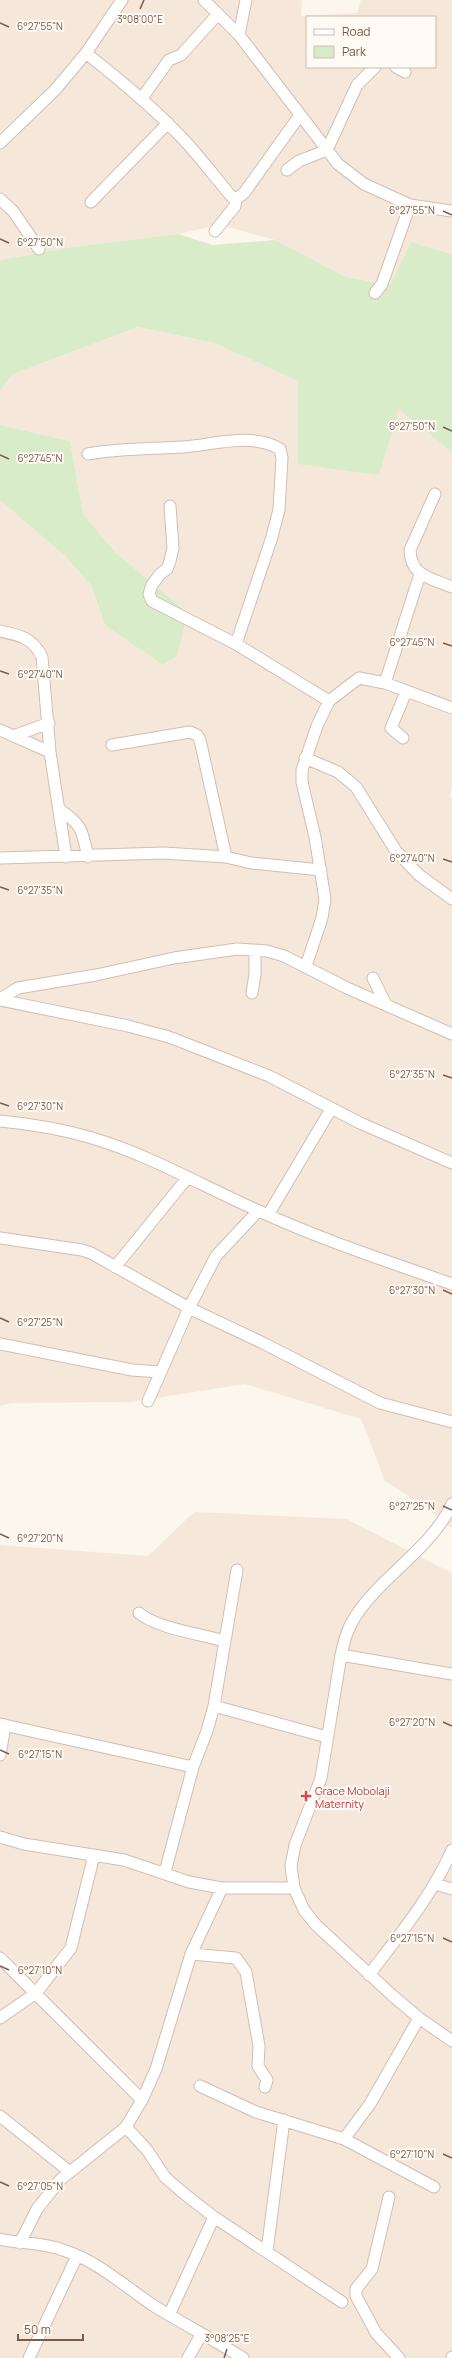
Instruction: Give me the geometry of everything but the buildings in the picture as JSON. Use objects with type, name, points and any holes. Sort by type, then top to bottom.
[{"type":"street","points":[[0,143],[55,90],[86,53],[122,0]]},
{"type":"street","points":[[204,0],[238,35],[338,164],[364,184],[410,206],[452,211]]},
{"type":"street","points":[[238,35],[246,0]]},
{"type":"street","points":[[142,98],[169,60],[181,55],[218,14]]},
{"type":"street","points":[[86,53],[142,98],[168,123],[231,196],[236,199]]},
{"type":"street","points":[[287,170],[298,161],[327,150],[357,85],[374,68]]},
{"type":"street","points":[[215,231],[235,206],[236,199],[244,193],[300,115]]},
{"type":"street","points":[[91,202],[168,123]]},
{"type":"street","points":[[0,199],[13,211],[39,249]]},
{"type":"street","points":[[375,293],[382,284],[410,206]]},
{"type":"street","points":[[88,454],[121,448],[184,447],[226,441],[270,443],[280,449],[282,458],[279,510],[271,540],[236,644]]},
{"type":"street","points":[[435,494],[410,550],[410,560],[420,574],[452,587]]},
{"type":"street","points":[[170,506],[173,548],[167,568],[160,574],[152,585],[149,594],[157,605],[236,644],[329,701]]},
{"type":"street","points":[[385,683],[420,574]]},
{"type":"street","points":[[0,631],[26,637],[38,648],[42,657],[49,723],[50,752],[66,857]]},
{"type":"street","points":[[306,966],[322,918],[325,899],[321,870],[302,782],[305,758],[329,701],[359,678],[385,683],[452,708]]},
{"type":"street","points":[[403,738],[391,728],[406,692]]},
{"type":"street","points":[[16,735],[49,723]]},
{"type":"street","points":[[0,730],[16,735],[50,752]]},
{"type":"street","points":[[112,745],[190,732],[197,735],[200,740],[226,857]]},
{"type":"street","points":[[305,758],[347,778],[356,787],[396,851],[419,875],[452,899]]},
{"type":"street","points":[[59,809],[76,821],[82,831],[88,857]]},
{"type":"street","points":[[0,858],[88,857],[130,852],[164,852],[226,857],[251,862],[321,870]]},
{"type":"street","points":[[0,1000],[18,988],[96,975],[140,964],[237,950],[255,950],[267,951],[284,956],[347,988],[452,1034]]},
{"type":"street","points":[[252,993],[255,974],[255,950]]},
{"type":"street","points":[[373,978],[386,1005]]},
{"type":"street","points":[[0,1000],[169,1036],[269,1076],[331,1109],[452,1163]]},
{"type":"street","points":[[148,1401],[159,1372],[189,1308],[216,1256],[263,1213],[331,1109]]},
{"type":"street","points":[[0,1121],[58,1129],[94,1139],[188,1177],[263,1213],[327,1241],[452,1284]]},
{"type":"street","points":[[115,1267],[188,1177]]},
{"type":"street","points":[[0,1238],[82,1250],[189,1308],[263,1343],[380,1403],[452,1422]]},
{"type":"street","points":[[0,1344],[132,1370],[159,1372]]},
{"type":"street","points":[[452,1504],[435,1533],[365,1602],[354,1619],[341,1655],[321,1778],[295,1845],[291,1866],[294,1888],[304,1910],[316,1925],[419,2018],[452,2041]]},
{"type":"street","points":[[165,1872],[194,1767],[214,1706],[237,1570]]},
{"type":"street","points":[[139,1613],[146,1619],[164,1626],[224,1641]]},
{"type":"street","points":[[341,1655],[452,1674]]},
{"type":"street","points":[[214,1706],[327,1737]]},
{"type":"street","points":[[0,1755],[2,1724],[194,1767]]},
{"type":"street","points":[[0,1837],[24,1844],[124,1860],[165,1872],[188,1882],[222,1888],[294,1888]]},
{"type":"street","points":[[370,1975],[435,1884],[452,1850]]},
{"type":"street","points":[[0,2018],[36,1993],[71,1948],[94,1856]]},
{"type":"street","points":[[435,1884],[452,1889]]},
{"type":"street","points":[[20,2244],[37,2209],[60,2180],[126,2127],[142,2100],[156,2069],[191,1954],[222,1888]]},
{"type":"street","points":[[191,1954],[236,1958],[242,1964],[246,1972],[259,2046],[258,2066],[267,2080],[265,2087]]},
{"type":"street","points":[[0,1958],[36,1993],[78,2038],[142,2100]]},
{"type":"street","points":[[344,2139],[370,2104],[419,2018]]},
{"type":"street","points":[[200,2086],[256,2112],[344,2139],[434,2187]]},
{"type":"street","points":[[0,2116],[70,2172]]},
{"type":"street","points":[[267,2251],[284,2120]]},
{"type":"street","points":[[126,2127],[147,2150],[164,2177],[214,2217],[342,2302]]},
{"type":"street","points":[[389,2196],[372,2269],[356,2289],[356,2296],[376,2333],[399,2358]]},
{"type":"street","points":[[169,2315],[214,2217]]},
{"type":"street","points":[[0,2239],[20,2244],[42,2244],[77,2256],[107,2271],[200,2335],[243,2358]]},
{"type":"street","points":[[29,2358],[77,2256]]},
{"type":"street","points":[[188,2358],[200,2335]]},
{"type":"shaded area","points":[[0,0],[302,0],[301,16],[357,13],[361,0],[452,0],[452,254],[411,242],[390,285],[346,277],[275,240],[220,225],[178,234],[72,247],[0,260]]},
{"type":"shaded area","points":[[138,327],[214,343],[298,381],[399,408],[452,452],[452,789],[449,797],[452,797],[452,1528],[424,1506],[385,1481],[361,1419],[245,1384],[131,1402],[13,1403],[0,1406],[0,500],[65,556],[91,585],[105,625],[188,613],[116,553],[83,514],[70,441],[0,425],[0,390],[13,374]]},
{"type":"shaded area","points":[[194,1512],[346,1519],[452,1573],[452,2358],[0,2358],[0,1545],[148,1556]]},
{"type":"green space","points":[[178,234],[213,245],[275,240],[346,277],[390,285],[411,242],[452,254],[452,452],[399,409],[379,475],[298,464],[298,381],[214,343],[138,327],[13,374],[0,390],[0,260],[72,247]]},
{"type":"green space","points":[[0,425],[70,441],[83,514],[116,553],[188,613],[177,656],[163,665],[105,625],[91,585],[65,556],[0,500]]},
{"type":"place","name":"Grace Mobolaji Maternity","points":[[306,1796]]}]
